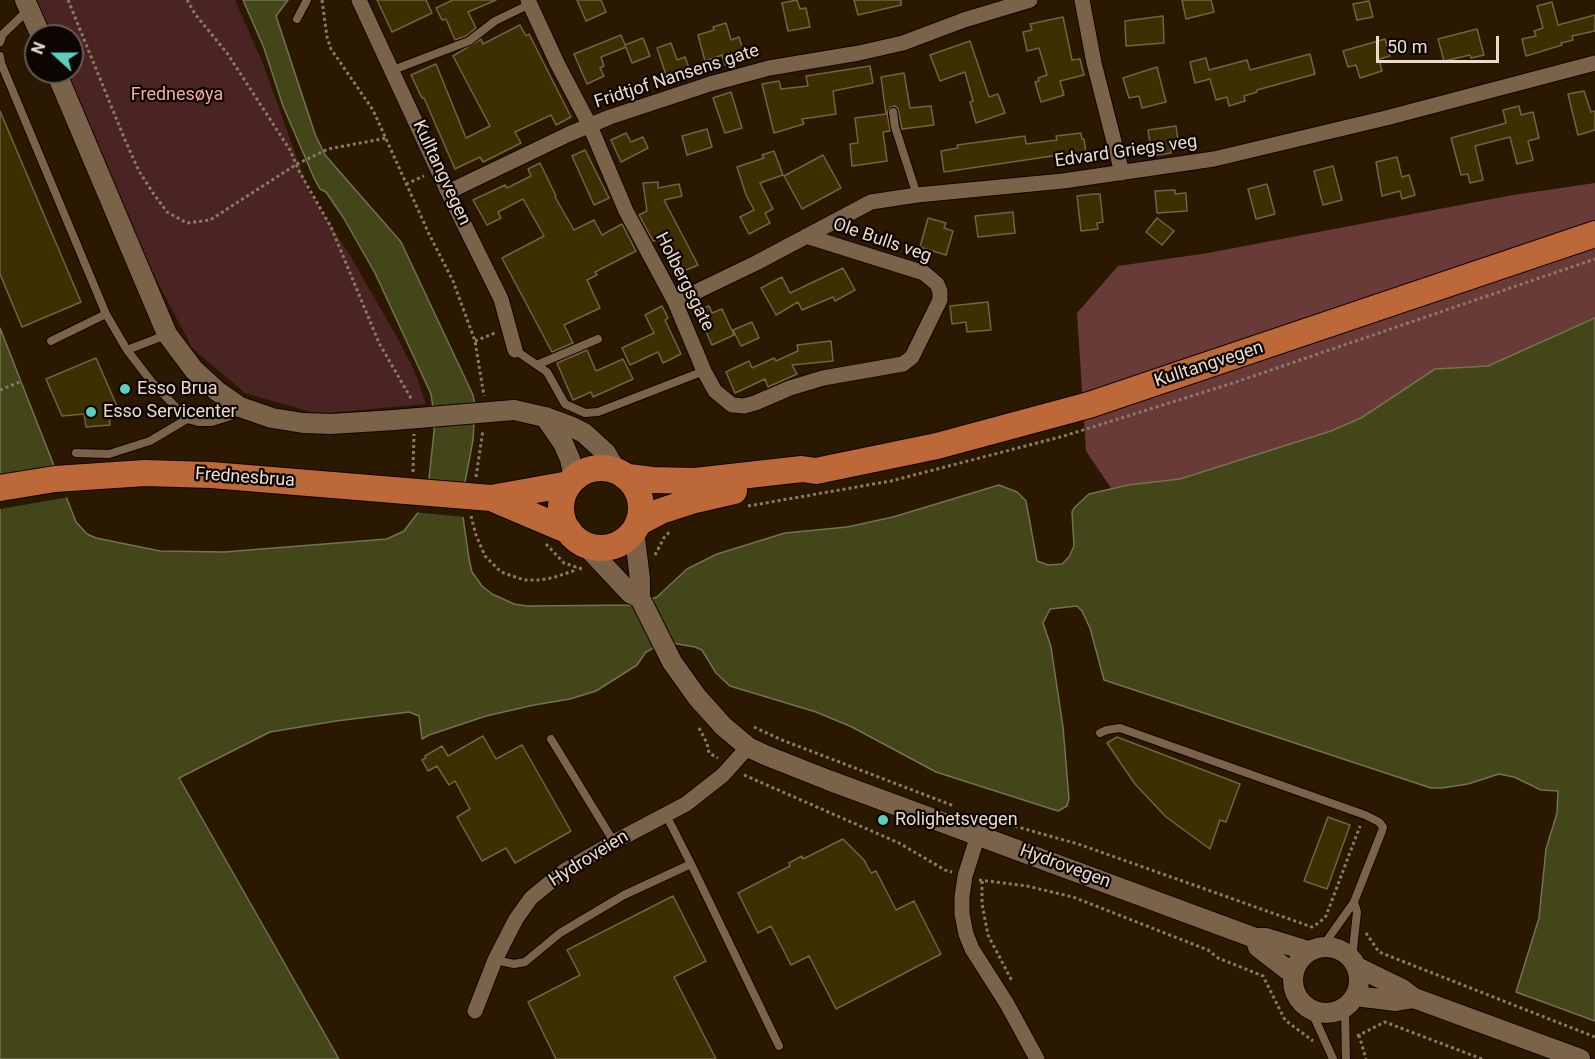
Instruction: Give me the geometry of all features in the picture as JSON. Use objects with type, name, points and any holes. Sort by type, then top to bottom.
[{"type":"highway","name":"Kulltangvegen","points":[[636,527],[661,511],[695,500],[804,478],[816,471],[937,446],[1089,405],[1595,234]]},
{"type":"highway","points":[[491,498],[595,547],[606,548],[627,539],[636,527],[642,511],[636,487],[622,473],[605,467],[594,468],[584,471],[572,481],[563,495],[561,507],[563,520],[577,538]]},
{"type":"highway","name":"Kulltangvegen","points":[[622,473],[653,480],[695,481],[802,469],[816,471]]},
{"type":"highway","name":"Frednesbrua","points":[[0,488],[55,478],[145,473],[212,475],[491,498]]},
{"type":"highway","points":[[491,498],[572,481]]},
{"type":"street","name":"Kulltangvegen","points":[[359,0],[448,192],[501,299],[515,350]]},
{"type":"street","name":"Fridtjof Nansens gate","points":[[448,192],[610,117],[743,74],[903,43],[1030,0]]},
{"type":"street","points":[[1082,0],[1094,63],[1122,173]]},
{"type":"street","name":"Holbergsgate","points":[[529,2],[557,63],[590,126],[626,211],[675,302],[704,371],[715,391],[723,399],[732,405],[755,403],[807,382],[903,364],[912,357]]},
{"type":"street","points":[[27,5],[35,24]]},
{"type":"street","name":"Edvard Griegs veg","points":[[675,302],[756,263],[871,202],[916,195],[1004,188],[1215,159],[1386,118],[1595,63]]},
{"type":"street","points":[[61,84],[167,334],[194,370],[217,391],[240,407],[272,418],[303,423],[331,424],[514,410],[544,417],[572,427],[590,437],[622,473]]},
{"type":"street","name":"Ole Bulls veg","points":[[806,236],[924,273],[932,278],[940,291],[940,300],[912,357]]},
{"type":"street","points":[[544,417],[563,443],[570,459],[572,481]]},
{"type":"street","points":[[577,538],[630,593],[640,598],[636,527]]},
{"type":"street","name":"Hydrovegen","points":[[640,598],[672,662],[697,697],[723,726],[748,747],[828,780],[1255,938],[1266,938],[1315,949]]},
{"type":"street","name":"Hydroveien","points":[[475,1011],[495,960],[516,919],[531,898],[564,871],[686,804],[723,775],[748,747]]},
{"type":"street","points":[[978,835],[965,876],[962,897],[962,915],[969,942],[1037,1059]]},
{"type":"street","name":"Hydrovegen","points":[[1255,938],[1258,947],[1293,974]]},
{"type":"street","points":[[1414,998],[1396,1001],[1350,1002],[1329,1013],[1311,1010],[1296,995],[1293,974],[1298,961],[1315,949],[1339,949],[1355,963],[1414,998],[1580,1059]]},
{"type":"street","points":[[1350,1002],[1360,982],[1355,963]]},
{"type":"lane","points":[[297,19],[307,0]]},
{"type":"lane","points":[[393,70],[469,41],[495,21],[529,2]]},
{"type":"lane","points":[[0,42],[3,34],[27,5]]},
{"type":"lane","points":[[0,56],[0,63],[106,314],[127,350],[151,381],[187,419],[212,422],[231,416],[240,407]]},
{"type":"lane","points":[[893,112],[895,127],[916,195]]},
{"type":"lane","points":[[51,342],[106,314]]},
{"type":"lane","points":[[127,350],[167,334]]},
{"type":"lane","points":[[539,364],[598,339]]},
{"type":"lane","points":[[515,350],[548,372],[565,404],[585,414],[598,412],[704,371]]},
{"type":"lane","points":[[76,453],[109,454],[150,441],[187,419]]},
{"type":"lane","points":[[1100,733],[1120,728],[1365,815],[1379,822],[1383,827],[1354,902],[1315,949]]},
{"type":"lane","points":[[551,740],[614,842]]},
{"type":"lane","points":[[666,815],[779,1046]]},
{"type":"lane","points":[[495,960],[514,964],[525,962],[560,933],[624,895],[691,864]]},
{"type":"lane","points":[[1354,902],[1357,912],[1355,963]]},
{"type":"lane","points":[[1346,1059],[1350,1002]]},
{"type":"lane","points":[[1311,1010],[1334,1059]]},
{"type":"path","points":[[68,0],[124,140],[145,182],[168,212],[187,223],[210,220],[297,164],[328,149],[387,138]]},
{"type":"path","points":[[187,0],[195,14],[227,53],[277,127],[330,227],[379,343],[412,400],[413,410]]},
{"type":"path","points":[[322,0],[327,38],[331,50],[373,110],[387,138],[453,281],[475,341],[481,374]]},
{"type":"path","points":[[475,341],[509,327]]},
{"type":"path","points":[[0,390],[22,381]]},
{"type":"path","points":[[413,479],[414,431]]},
{"type":"path","points":[[544,542],[564,562],[583,569]]},
{"type":"path","points":[[699,727],[709,753],[744,776],[899,843],[945,870],[982,881],[1027,886],[1073,897],[1198,945],[1218,958],[1263,976]]},
{"type":"path","points":[[754,727],[963,810]]},
{"type":"path","points":[[979,815],[1078,844],[1312,927],[1326,916],[1365,815]]},
{"type":"path","points":[[982,881],[982,904],[988,935],[1013,982]]},
{"type":"path","points":[[1379,952],[1595,1037]]},
{"type":"path","points":[[1385,1022],[1482,1059]]},
{"type":"path","points":[[1359,1035],[1366,1059]]},
{"type":"green space","name":"Frednesøya","points":[[36,0],[235,0],[263,64],[309,191],[351,257],[397,337],[414,370],[426,404],[318,414],[245,393],[192,348],[153,273],[72,84],[84,84],[84,24],[46,24]]},
{"type":"shaded area","points":[[243,0],[288,0],[276,16],[315,134],[325,155],[401,242],[473,395],[475,406],[473,440],[461,503],[469,559],[472,572],[482,586],[492,594],[514,604],[527,606],[636,605],[657,597],[687,569],[717,554],[785,533],[847,527],[893,517],[999,485],[1017,492],[1026,501],[1037,561],[1048,565],[1062,564],[1069,557],[1074,546],[1072,512],[1089,494],[1128,485],[1180,479],[1331,431],[1361,418],[1435,369],[1488,366],[1595,318],[1595,1021],[1516,992],[1539,918],[1546,849],[1557,813],[1558,791],[1541,790],[1514,777],[1499,774],[1468,784],[1431,788],[1104,680],[1090,628],[1077,606],[1050,609],[1043,623],[1051,647],[1063,727],[1069,799],[1067,806],[1058,811],[936,772],[852,727],[816,712],[730,686],[716,673],[702,650],[672,643],[659,645],[646,652],[637,665],[596,691],[570,699],[486,716],[422,739],[419,716],[409,712],[270,732],[179,778],[339,1059],[0,1059],[0,328],[76,522],[87,534],[96,538],[160,551],[224,552],[387,539],[404,531],[420,510],[428,488],[435,422],[431,394],[375,273],[343,217],[314,178],[283,106],[264,48]]},
{"type":"shaded area","points":[[1595,183],[1595,318],[1488,366],[1435,369],[1361,418],[1331,431],[1180,479],[1111,488],[1086,451],[1077,313],[1118,266],[1208,253],[1513,195]]},
{"type":"pier","points":[[57,466],[69,497],[0,509],[0,476]]},
{"type":"pier","points":[[425,487],[464,503],[465,517],[414,512]]},
{"type":"building","points":[[377,0],[426,0],[432,13],[392,32]]},
{"type":"building","points":[[453,0],[496,0],[468,12],[476,28],[466,36],[455,40],[446,19],[442,20],[436,8]]},
{"type":"building","points":[[577,0],[601,0],[606,12],[586,21]]},
{"type":"building","points":[[797,0],[800,9],[806,8],[810,27],[788,31],[782,3]]},
{"type":"building","points":[[854,0],[901,0],[901,5],[858,15]]},
{"type":"building","points":[[1182,0],[1211,0],[1214,12],[1186,19]]},
{"type":"building","points":[[1369,1],[1373,17],[1357,20],[1353,4]]},
{"type":"building","points":[[1552,2],[1558,25],[1595,15],[1595,31],[1572,36],[1573,40],[1561,43],[1562,45],[1526,56],[1522,39],[1536,36],[1534,31],[1543,28],[1537,6]]},
{"type":"building","points":[[1163,16],[1164,43],[1126,46],[1125,21]]},
{"type":"building","points":[[1063,17],[1072,60],[1080,59],[1084,75],[1060,81],[1064,95],[1041,102],[1035,82],[1039,81],[1038,78],[1047,75],[1039,48],[1027,51],[1023,32],[1032,30],[1030,24]]},
{"type":"building","points":[[726,23],[731,40],[739,37],[746,59],[725,65],[722,55],[705,61],[698,35]]},
{"type":"building","points":[[520,25],[526,36],[529,34],[571,117],[556,125],[551,115],[515,132],[521,143],[483,162],[480,157],[455,169],[424,98],[411,75],[436,64],[466,138],[490,126],[453,56],[481,39],[483,44]]},
{"type":"building","points":[[1477,29],[1484,55],[1471,58],[1470,55],[1444,61],[1438,39]]},
{"type":"building","points":[[621,35],[626,47],[601,57],[604,66],[600,68],[604,76],[587,84],[574,54]]},
{"type":"building","points":[[643,38],[650,56],[632,63],[625,45]]},
{"type":"building","points":[[1385,39],[1390,56],[1379,59],[1382,71],[1360,78],[1356,65],[1348,67],[1343,51]]},
{"type":"building","points":[[970,41],[989,97],[998,94],[1005,113],[976,123],[965,72],[940,81],[930,55]]},
{"type":"building","points":[[671,43],[677,60],[685,57],[692,76],[669,84],[657,48]]},
{"type":"building","points":[[1310,54],[1315,74],[1257,90],[1257,92],[1244,96],[1245,101],[1229,106],[1227,97],[1216,100],[1210,79],[1195,83],[1190,62],[1206,58],[1209,70],[1247,60],[1250,70]]},
{"type":"building","points":[[870,66],[873,83],[833,91],[836,114],[802,119],[804,124],[774,133],[762,84],[779,81],[781,89],[808,86],[806,76]]},
{"type":"building","points":[[1157,67],[1166,102],[1142,108],[1139,96],[1129,98],[1123,78]]},
{"type":"building","points":[[904,73],[910,108],[931,106],[934,125],[902,129],[898,109],[895,106],[890,107],[887,113],[890,131],[883,132],[887,161],[852,166],[850,144],[858,143],[855,118],[886,114],[881,77]]},
{"type":"building","points":[[1584,91],[1591,112],[1595,111],[1595,130],[1578,135],[1568,94]]},
{"type":"building","points":[[731,92],[742,128],[725,133],[713,98]]},
{"type":"building","points":[[1519,106],[1521,115],[1533,112],[1539,138],[1528,141],[1533,160],[1517,164],[1510,137],[1475,146],[1483,180],[1470,183],[1468,174],[1461,175],[1451,138],[1506,123],[1503,110]]},
{"type":"building","points":[[0,111],[81,302],[22,327],[0,274]]},
{"type":"building","points":[[1176,126],[1179,147],[1171,149],[1171,153],[1152,156],[1148,130]]},
{"type":"building","points":[[707,129],[712,147],[687,155],[682,136]]},
{"type":"building","points":[[626,133],[631,142],[643,137],[648,148],[621,162],[611,140]]},
{"type":"building","points":[[1081,133],[1086,153],[944,172],[941,151],[958,148],[957,145],[1025,136],[1026,144],[1057,140],[1056,136]]},
{"type":"building","points":[[585,150],[609,198],[594,205],[572,156]]},
{"type":"building","points":[[774,151],[783,175],[760,183],[773,209],[765,213],[770,223],[749,234],[740,217],[754,210],[746,195],[737,167],[764,158],[762,155]]},
{"type":"building","points":[[823,155],[841,188],[802,209],[784,176]]},
{"type":"building","points":[[1397,157],[1402,177],[1409,175],[1415,195],[1402,199],[1400,191],[1382,196],[1376,162]]},
{"type":"building","points":[[540,163],[555,197],[574,230],[594,220],[602,235],[622,224],[636,251],[595,272],[597,275],[587,280],[600,308],[564,325],[573,343],[552,352],[502,258],[544,236],[523,199],[498,212],[501,218],[487,225],[473,200],[505,185],[507,188],[531,176],[528,169]]},
{"type":"building","points":[[1333,166],[1342,200],[1323,205],[1314,171]]},
{"type":"building","points":[[658,182],[658,188],[679,184],[682,196],[664,200],[698,265],[679,273],[663,239],[653,241],[639,215],[647,211],[643,183]]},
{"type":"building","points":[[1267,184],[1275,214],[1256,219],[1248,189]]},
{"type":"building","points":[[1175,190],[1175,194],[1186,193],[1187,211],[1157,213],[1155,191]]},
{"type":"building","points":[[1100,194],[1103,222],[1097,223],[1098,229],[1081,231],[1077,196]]},
{"type":"building","points":[[1013,212],[1015,233],[978,237],[975,216]]},
{"type":"building","points":[[928,218],[946,223],[944,228],[953,231],[946,255],[920,247]]},
{"type":"building","points":[[1157,218],[1174,231],[1162,245],[1146,232]]},
{"type":"building","points":[[843,268],[855,290],[835,301],[833,297],[802,310],[798,302],[776,315],[761,288],[782,277],[790,293]]},
{"type":"building","points":[[988,302],[991,330],[967,332],[966,322],[952,324],[950,306]]},
{"type":"building","points":[[662,306],[668,318],[665,320],[681,354],[663,363],[658,352],[630,365],[622,348],[654,333],[645,315]]},
{"type":"building","points":[[709,306],[712,313],[722,309],[734,335],[712,345],[697,311]]},
{"type":"building","points":[[752,322],[759,338],[741,346],[733,330]]},
{"type":"building","points":[[831,341],[833,361],[792,365],[797,374],[768,387],[765,379],[735,393],[726,372],[749,361],[752,368],[774,358],[776,361],[798,351],[797,345]]},
{"type":"building","points":[[587,350],[596,371],[623,359],[633,379],[593,397],[591,392],[573,400],[557,363]]},
{"type":"building","points":[[96,358],[119,411],[109,412],[110,425],[86,427],[84,414],[62,416],[46,379]]},
{"type":"building","points":[[483,736],[496,759],[522,745],[571,831],[515,863],[506,848],[482,861],[457,817],[470,809],[455,781],[449,785],[437,766],[428,771],[422,760],[442,746],[448,756]]},
{"type":"building","points":[[1117,737],[1240,784],[1226,822],[1220,820],[1210,849],[1166,817],[1135,784],[1107,743]]},
{"type":"building","points":[[1328,817],[1350,825],[1327,889],[1304,881]]},
{"type":"building","points":[[843,839],[864,860],[871,873],[876,871],[896,910],[914,901],[941,954],[836,1009],[809,956],[791,965],[771,926],[758,933],[738,893],[790,866],[789,863],[802,856],[803,859]]},
{"type":"building","points":[[673,896],[706,961],[674,977],[716,1059],[556,1059],[528,1002],[580,975],[567,950]]},
{"type":"place","name":"Esso Brua","points":[[125,389]]},
{"type":"place","name":"Esso Servicenter","points":[[91,412]]},
{"type":"place","name":"Rolighetsvegen","points":[[883,820]]}]
